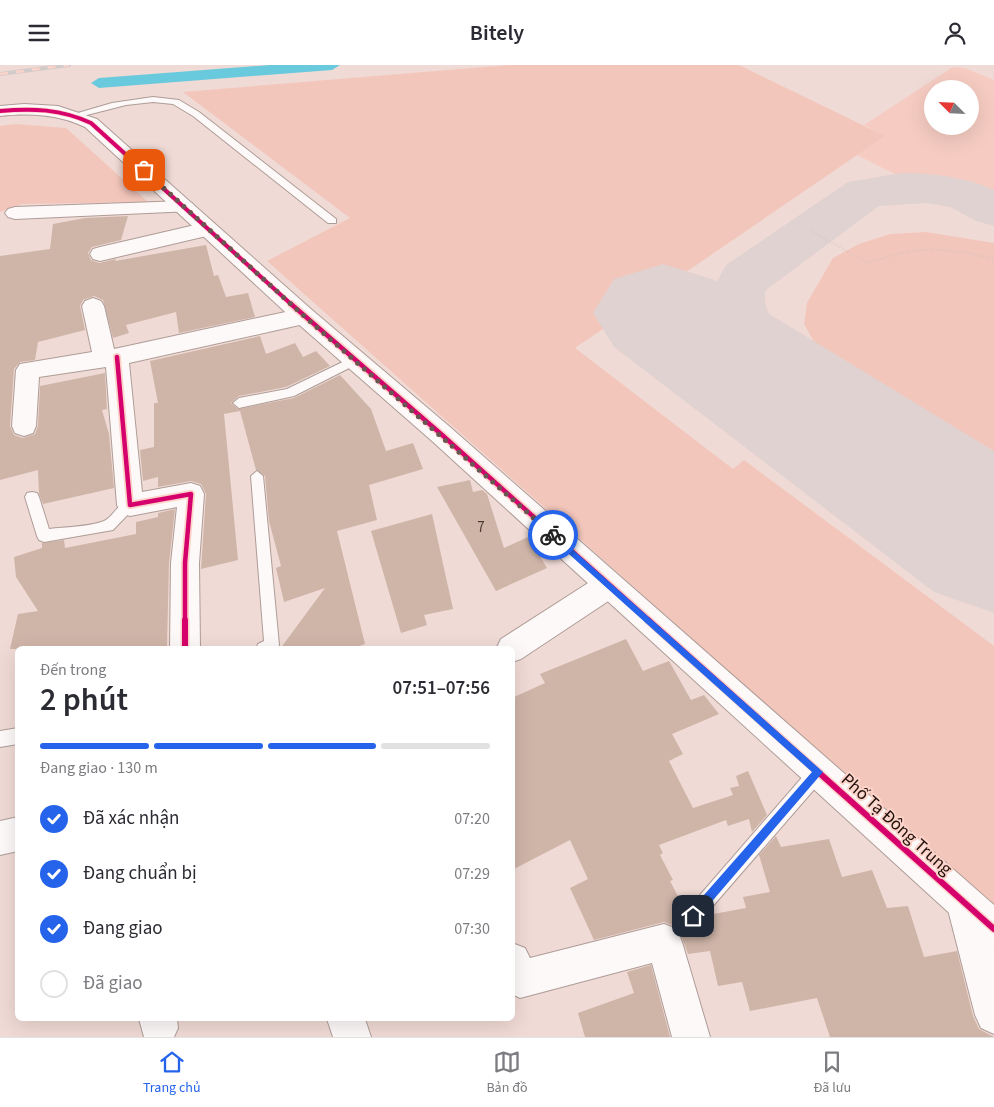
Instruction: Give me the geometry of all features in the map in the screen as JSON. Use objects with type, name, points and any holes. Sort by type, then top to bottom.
[{"type":"street","name":"Phố Tạ Đông Trung","points":[[0,111],[50,109],[75,115],[91,123],[304,316],[994,929]]},
{"type":"street","points":[[15,213],[185,207]]},
{"type":"street","points":[[100,254],[208,229]]},
{"type":"street","points":[[93,307],[111,358],[130,505],[191,494],[185,563],[185,646]]},
{"type":"street","points":[[24,427],[28,370],[111,358],[304,316]]},
{"type":"street","points":[[515,646],[609,585]]},
{"type":"street","points":[[0,838],[15,834]]},
{"type":"street","points":[[964,902],[994,1015]]},
{"type":"street","points":[[515,968],[520,979],[664,942],[691,1037]]},
{"type":"street","points":[[347,1021],[352,1037]]},
{"type":"lane","points":[[75,115],[138,101],[162,100],[176,102],[196,115],[332,221]]},
{"type":"lane","points":[[239,403],[290,393],[355,360]]},
{"type":"lane","points":[[257,475],[272,645],[270,646]]},
{"type":"lane","points":[[32,497],[44,536],[108,526],[130,505]]},
{"type":"lane","points":[[0,739],[15,736]]},
{"type":"lane","points":[[693,916],[818,772]]},
{"type":"path","points":[[810,231],[868,263],[888,255],[920,247],[950,248],[994,259]]},
{"type":"shaded area","points":[[509,65],[739,65],[885,136],[575,348],[733,469],[744,460],[994,646],[994,907],[267,261],[350,218],[183,92]]},
{"type":"shaded area","points":[[953,67],[965,68],[994,80],[994,224],[857,155],[885,136],[864,125],[924,86],[924,135],[979,135],[979,80],[933,80]]},
{"type":"shaded area","points":[[15,124],[66,128],[148,202],[22,204],[0,212],[0,126]]},
{"type":"shaded area","points":[[926,232],[994,243],[994,474],[838,372],[817,347],[804,324],[807,303],[833,258],[859,244],[890,234]]},
{"type":"building","points":[[128,216],[121,240],[92,247],[88,253],[91,260],[99,263],[116,259],[115,261],[206,245],[214,276],[218,275],[226,297],[248,293],[255,317],[179,333],[176,312],[126,325],[129,333],[113,338],[103,300],[94,296],[83,300],[80,306],[85,330],[38,342],[35,360],[20,362],[14,369],[10,426],[14,435],[23,438],[35,434],[38,426],[40,386],[105,373],[107,409],[102,410],[109,434],[114,488],[43,504],[39,494],[38,470],[0,480],[0,256],[50,249],[53,224],[85,218]]},
{"type":"building","points":[[260,336],[266,354],[295,343],[303,357],[316,351],[330,366],[286,387],[239,396],[231,403],[238,409],[294,398],[340,375],[371,409],[386,451],[413,443],[423,469],[369,485],[377,520],[337,531],[365,644],[359,646],[282,646],[325,588],[284,602],[276,568],[281,566],[269,521],[265,476],[256,470],[240,411],[224,414],[238,560],[201,569],[206,494],[201,484],[191,481],[158,487],[158,477],[143,481],[140,450],[154,447],[154,403],[158,403],[150,361]]},
{"type":"building","points":[[470,480],[473,492],[482,490],[487,494],[504,548],[528,537],[547,568],[496,591],[437,487]]},
{"type":"building","points":[[175,509],[169,563],[167,646],[15,646],[15,649],[10,649],[18,614],[38,611],[16,577],[14,557],[42,548],[42,543],[64,540],[65,548],[136,534],[136,522],[158,517],[158,513]]},
{"type":"building","points":[[432,514],[453,609],[424,615],[427,625],[401,633],[371,531]]},
{"type":"building","points":[[626,639],[643,671],[669,661],[691,700],[704,695],[719,714],[672,734],[683,754],[669,761],[693,808],[733,795],[730,788],[739,786],[736,776],[748,771],[767,815],[752,832],[749,819],[728,826],[726,820],[659,845],[663,853],[660,855],[673,880],[670,881],[685,910],[682,917],[685,923],[694,927],[708,915],[746,908],[743,897],[770,892],[759,855],[776,836],[781,847],[829,839],[842,877],[872,870],[887,908],[908,906],[924,957],[957,951],[973,1016],[979,1029],[994,1037],[830,1037],[817,998],[750,1011],[742,982],[718,986],[710,951],[688,954],[678,927],[664,922],[594,940],[570,888],[588,879],[570,840],[515,868],[515,697],[545,683],[540,674]]},
{"type":"building","points":[[651,965],[670,1037],[585,1037],[578,1013],[634,993],[627,972]]},
{"type":"waterway","points":[[99,83],[332,65]]},
{"type":"taxiway","points":[[827,425],[773,363],[748,327],[740,310],[737,296],[745,278],[865,193],[902,188],[927,188],[964,195],[994,210]]},
{"type":"runway","points":[[663,313],[994,540]]},
{"type":"railway","points":[[0,74],[69,65]]},
{"type":"cycle path","points":[[0,111],[47,110],[69,114],[91,123],[304,316],[441,434],[994,929]]},
{"type":"cycle path","points":[[117,357],[130,505],[191,494],[185,563],[185,646]]},
{"type":"way so far","points":[[144,170],[304,316],[441,434],[553,535]]},
{"type":"route","points":[[553,535],[818,772],[693,916]]}]
